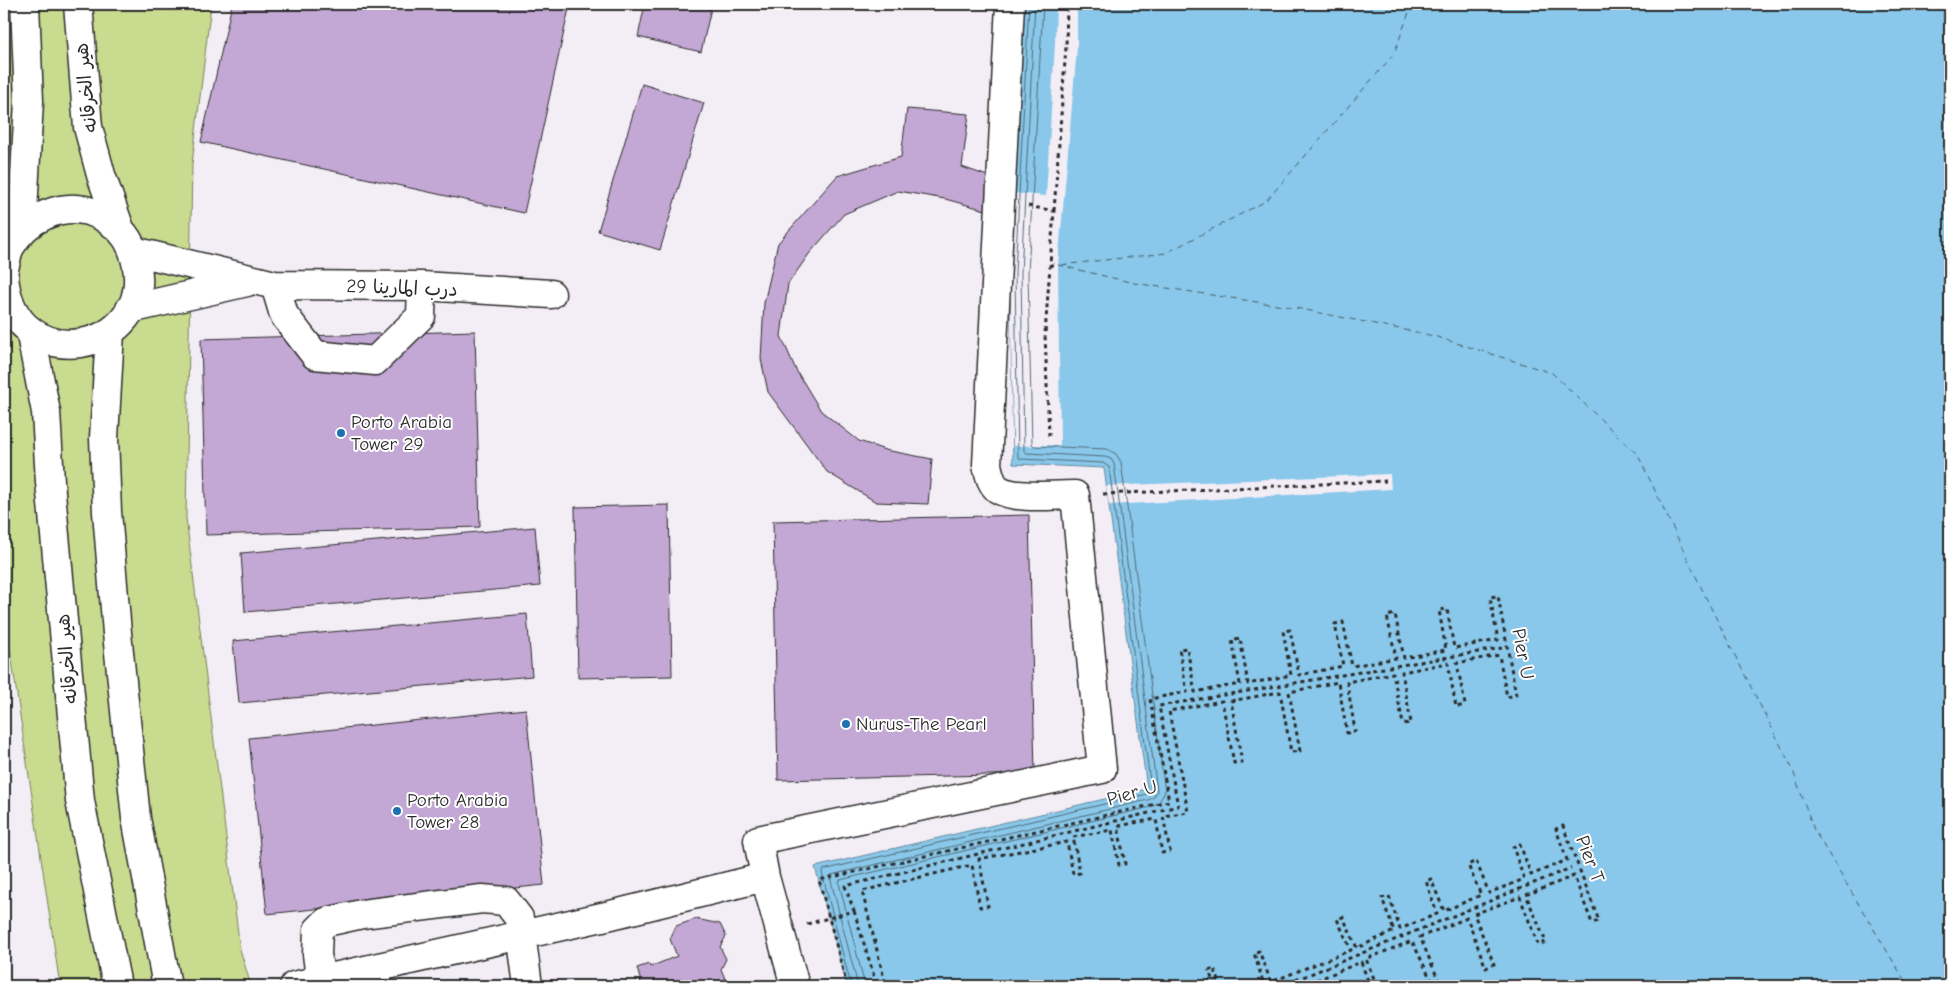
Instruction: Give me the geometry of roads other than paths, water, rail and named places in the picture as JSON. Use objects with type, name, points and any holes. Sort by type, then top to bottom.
[{"type":"street","points":[[4,269],[9,248],[22,230],[29,101],[25,4]]},
{"type":"street","name":"هير الخرقانه","points":[[78,4],[88,126],[101,175],[138,270],[137,290],[130,309]]},
{"type":"street","points":[[795,986],[765,877],[758,840],[1102,769],[1075,495],[1011,495],[997,489],[991,479],[987,465],[1010,4]]},
{"type":"street","name":"درب المارينا 29","points":[[22,230],[44,214],[70,208],[97,214],[127,240],[264,283]]},
{"type":"street","points":[[4,276],[5,293],[14,314],[30,330],[49,341],[70,344],[91,342],[110,332],[122,321],[130,309]]},
{"type":"street","points":[[264,283],[284,315],[315,355],[375,361],[421,316],[422,286]]},
{"type":"street","name":"درب المارينا 29","points":[[130,309],[264,283],[422,286],[551,294]]},
{"type":"street","name":"هير الخرقانه","points":[[30,330],[46,412],[50,482],[80,801],[117,986]]},
{"type":"street","points":[[110,332],[104,438],[107,512],[117,633],[136,818],[167,986]]},
{"type":"street","points":[[528,986],[522,935],[519,918],[506,901],[482,899],[362,914],[326,922],[318,930],[311,984],[522,935],[612,915],[765,877]]},
{"type":"water","points":[[1024,4],[1950,4],[1950,986],[847,986],[815,867],[1147,789],[1104,468],[1013,464],[1010,273]]},
{"type":"place","name":"Porto Arabia Tower 29","points":[[341,433]]},
{"type":"place","name":"Nurus-The Pearl","points":[[846,724]]},
{"type":"place","name":"Porto Arabia Tower 28","points":[[397,811]]}]
